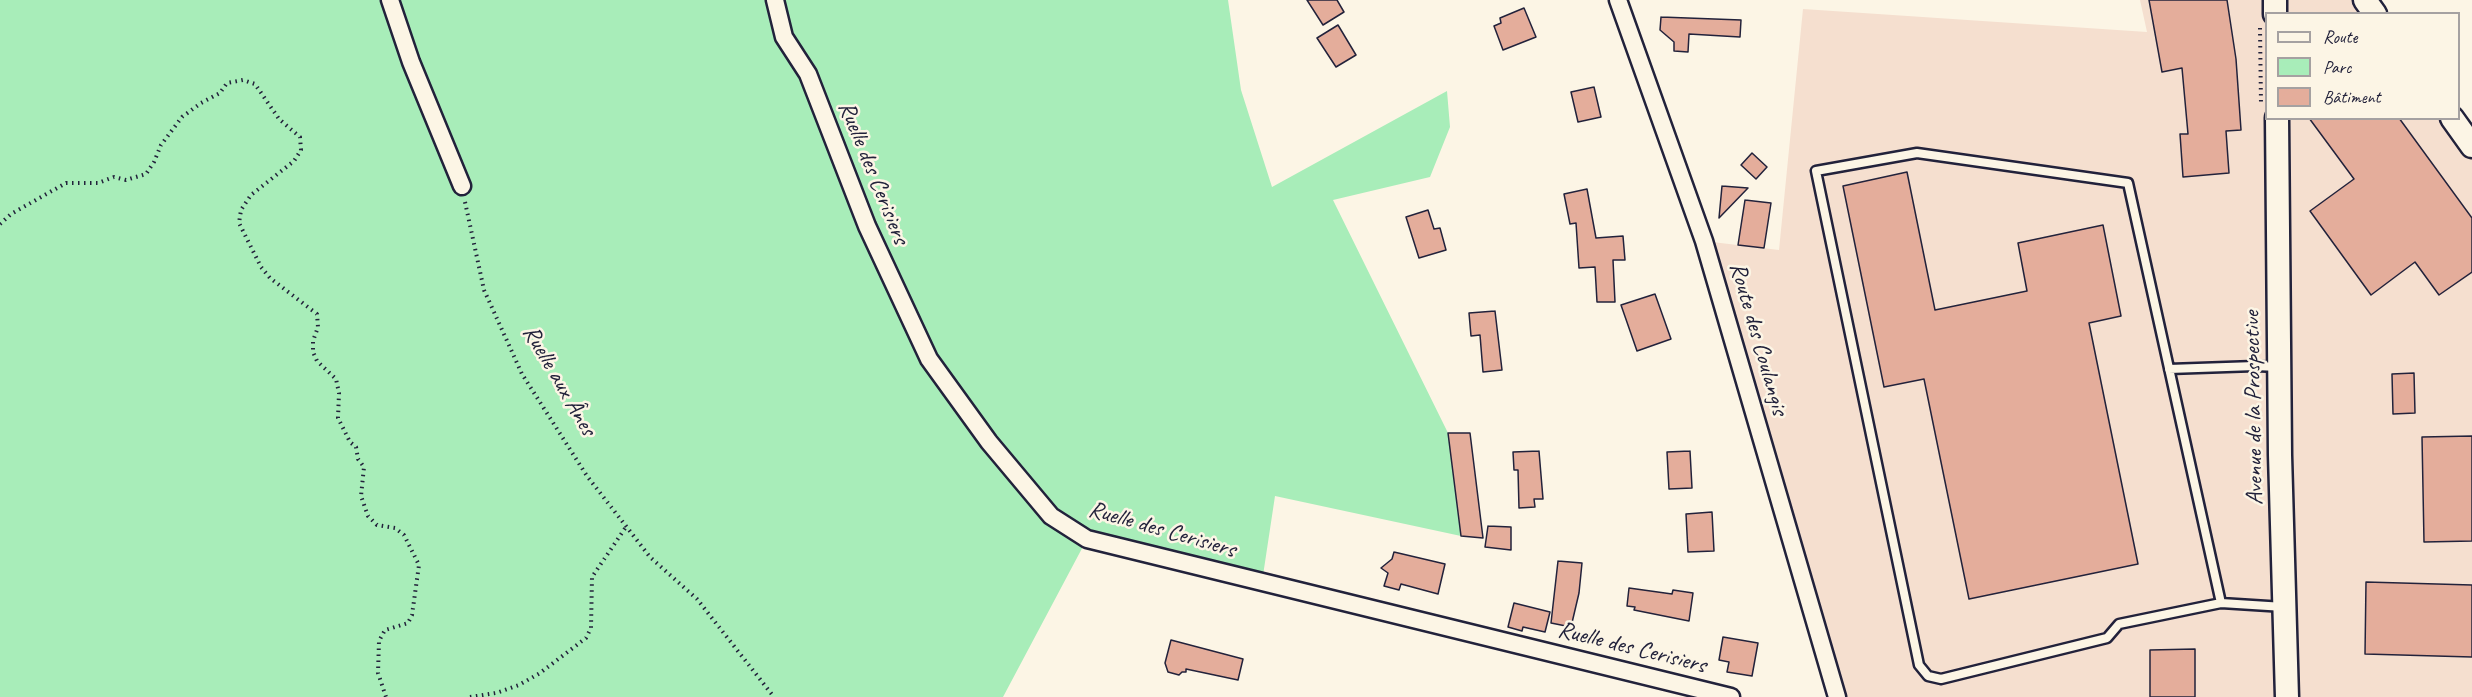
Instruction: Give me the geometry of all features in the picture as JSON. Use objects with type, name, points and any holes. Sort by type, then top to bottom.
[{"type":"main road","name":"Avenue de la Prospective","points":[[2277,120],[2280,455],[2287,697]]},
{"type":"main road","points":[[2453,120],[2472,146]]},
{"type":"street","points":[[390,0],[411,62],[462,186]]},
{"type":"street","name":"Ruelle des Cerisiers","points":[[776,0],[784,37],[808,74],[867,226],[929,358],[989,442],[1051,516],[1087,538],[1731,697]]},
{"type":"street","name":"Route des Coulangis","points":[[1618,0],[1704,241],[1837,697]]},
{"type":"lane","points":[[2221,603],[2128,183],[1917,153],[1816,171],[1919,665],[1928,676],[1941,679],[1952,677],[2107,638],[2119,624],[2221,603],[2286,607]]},
{"type":"lane","points":[[2169,369],[2280,367]]},
{"type":"path","points":[[0,224],[11,214],[66,183],[98,183],[114,177],[126,180],[146,174],[161,145],[182,117],[220,93],[227,83],[243,80],[255,84],[279,119],[300,137],[301,150],[294,161],[250,195],[241,210],[240,223],[261,267],[270,278],[317,314],[318,327],[313,341],[313,352],[317,361],[336,379],[339,393],[338,418],[350,442],[356,447],[358,459],[364,467],[361,496],[368,516],[377,525],[395,528],[404,535],[419,565],[412,615],[408,623],[385,630],[379,641],[378,673],[386,697]]},
{"type":"path","name":"Ruelle aux Ânes","points":[[462,186],[484,290],[522,374],[587,476],[626,527],[650,557],[697,599],[774,697]]},
{"type":"path","points":[[470,697],[496,693],[519,685],[540,673],[586,638],[591,628],[592,577],[626,527]]},
{"type":"shaded area","points":[[2140,0],[2365,0],[2374,12],[2265,12],[2265,120],[2454,120],[2472,144],[2472,697],[1837,697],[1704,241],[1779,250],[1803,9],[2147,32]]},
{"type":"green space","points":[[0,0],[1228,0],[1241,90],[1272,187],[1447,91],[1450,127],[1430,177],[1333,200],[1448,433],[1461,536],[1275,496],[1262,582],[1087,539],[1003,697],[0,697]]},
{"type":"building","points":[[1307,0],[1337,0],[1344,12],[1323,25]]},
{"type":"building","points":[[2149,0],[2227,0],[2236,59],[2241,130],[2226,131],[2229,173],[2183,177],[2180,134],[2188,134],[2182,68],[2162,72]]},
{"type":"building","points":[[1524,8],[1536,37],[1503,50],[1494,26],[1501,23],[1500,18]]},
{"type":"building","points":[[1661,17],[1741,20],[1740,37],[1689,34],[1688,52],[1674,51],[1674,42],[1660,30]]},
{"type":"building","points":[[1338,25],[1356,55],[1336,67],[1317,38]]},
{"type":"building","points":[[1594,87],[1601,117],[1578,122],[1571,92]]},
{"type":"building","points":[[2310,120],[2400,120],[2472,218],[2472,272],[2439,295],[2415,262],[2371,295],[2310,211],[2354,179]]},
{"type":"building","points":[[1752,153],[1767,167],[1756,179],[1741,165]]},
{"type":"building","points":[[1907,172],[1935,310],[2027,291],[2018,243],[2103,225],[2121,316],[2089,323],[2138,564],[1969,599],[1924,379],[1884,387],[1843,186]]},
{"type":"building","points":[[1722,186],[1748,188],[1719,218]]},
{"type":"building","points":[[1587,189],[1596,238],[1623,236],[1625,260],[1613,260],[1615,302],[1597,302],[1595,267],[1579,268],[1576,223],[1570,224],[1564,194]]},
{"type":"building","points":[[1745,200],[1771,203],[1764,248],[1738,245]]},
{"type":"building","points":[[1428,210],[1434,229],[1440,228],[1446,250],[1419,258],[1406,217]]},
{"type":"building","points":[[1655,294],[1671,339],[1637,351],[1621,305]]},
{"type":"building","points":[[1495,311],[1502,370],[1483,372],[1480,335],[1471,336],[1469,313]]},
{"type":"building","points":[[2414,373],[2415,413],[2393,414],[2392,374]]},
{"type":"building","points":[[1448,433],[1470,433],[1483,538],[1461,536]]},
{"type":"building","points":[[2472,436],[2472,541],[2424,542],[2422,437]]},
{"type":"building","points":[[1539,451],[1543,499],[1534,499],[1535,507],[1519,508],[1518,470],[1514,470],[1513,452]]},
{"type":"building","points":[[1690,451],[1692,488],[1669,489],[1667,452]]},
{"type":"building","points":[[1712,512],[1714,551],[1688,552],[1686,514]]},
{"type":"building","points":[[1488,526],[1511,527],[1511,550],[1485,547]]},
{"type":"building","points":[[1394,552],[1445,564],[1438,594],[1401,584],[1399,590],[1384,586],[1388,573],[1381,568],[1392,559]]},
{"type":"building","points":[[1558,561],[1582,563],[1579,593],[1571,627],[1551,623]]},
{"type":"building","points":[[2366,582],[2472,585],[2472,657],[2365,654]]},
{"type":"building","points":[[1629,588],[1672,594],[1673,590],[1693,593],[1689,621],[1634,610],[1635,607],[1627,606]]},
{"type":"building","points":[[1514,603],[1550,612],[1545,632],[1523,627],[1522,631],[1508,627]]},
{"type":"building","points":[[1723,637],[1758,643],[1752,676],[1727,672],[1729,662],[1719,660]]},
{"type":"building","points":[[1171,640],[1243,659],[1238,680],[1186,669],[1186,672],[1179,675],[1168,672],[1165,663]]},
{"type":"building","points":[[2195,649],[2195,697],[2150,697],[2150,650]]}]
